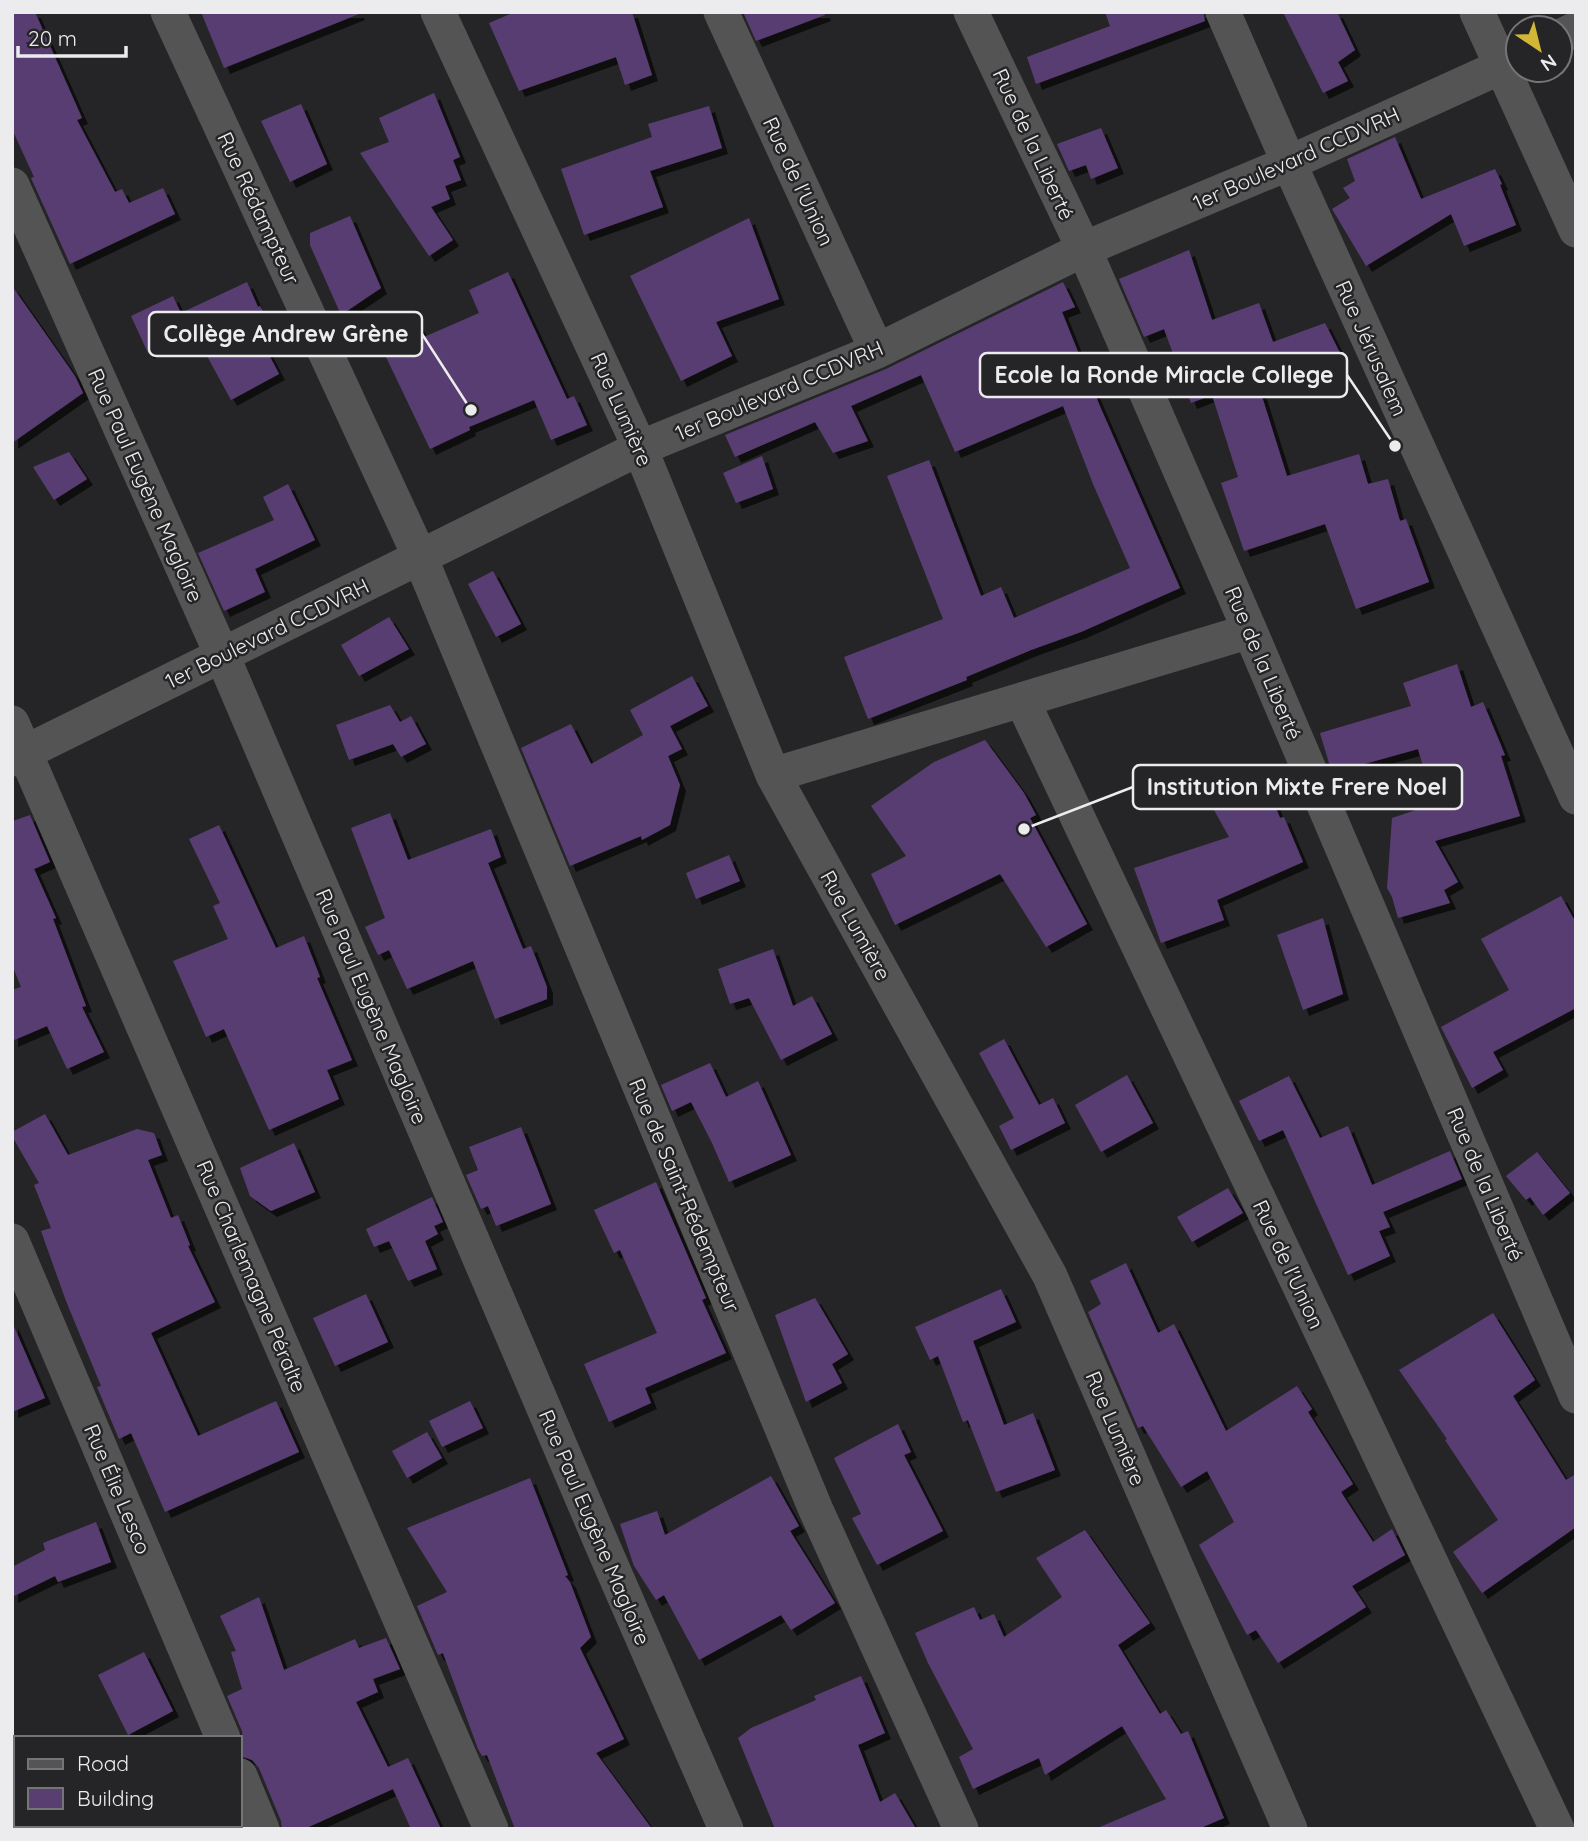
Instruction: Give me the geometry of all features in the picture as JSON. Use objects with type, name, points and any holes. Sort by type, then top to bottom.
[{"type":"street","name":"Rue Rédampteur","points":[[168,12],[420,557]]},
{"type":"street","name":"Rue Lumière","points":[[438,12],[640,447],[773,775],[1050,1276],[1290,1829]]},
{"type":"street","name":"Rue de l'Union","points":[[721,12],[877,351]]},
{"type":"street","name":"Rue de la Liberté","points":[[971,12],[1084,249],[1251,631],[1576,1396]]},
{"type":"street","name":"Rue Jérusalem","points":[[1223,12],[1576,797]]},
{"type":"street","points":[[1477,12],[1504,55]]},
{"type":"street","name":"1er Boulevard CCDVRH","points":[[17,745],[222,655],[640,447],[877,351],[1084,249],[1289,163],[1504,65]]},
{"type":"street","points":[[1517,84],[1576,230]]},
{"type":"street","name":"Rue Paul Eugène Magloire","points":[[12,185],[222,655],[601,1544],[726,1829]]},
{"type":"street","name":"Rue de Saint-Rédempteur","points":[[420,557],[816,1510],[961,1829]]},
{"type":"street","points":[[773,775],[1251,631]]},
{"type":"street","name":"Rue de l'Union","points":[[1022,700],[1557,1829]]},
{"type":"street","name":"Rue Charlemagne Péralte","points":[[17,745],[491,1829]]},
{"type":"street","name":"Rue Élie Lesco","points":[[12,1241],[222,1736]]},
{"type":"street","points":[[242,1781],[262,1829]]},
{"type":"building","points":[[12,12],[35,12],[82,118],[77,120],[115,192],[122,189],[129,203],[163,188],[175,214],[70,264],[12,129]]},
{"type":"building","points":[[201,12],[358,12],[359,14],[224,68]]},
{"type":"building","points":[[515,12],[632,12],[652,75],[625,85],[616,57],[519,91],[489,23]]},
{"type":"building","points":[[743,12],[824,12],[825,15],[756,41]]},
{"type":"building","points":[[1105,12],[1203,12],[1205,21],[1036,84],[1027,57],[1110,26]]},
{"type":"building","points":[[1283,12],[1337,12],[1355,50],[1338,62],[1348,81],[1323,93]]},
{"type":"building","points":[[434,93],[460,157],[453,160],[461,180],[445,186],[450,199],[431,207],[453,240],[429,256],[360,153],[389,142],[379,118]]},
{"type":"building","points":[[301,104],[327,164],[290,182],[261,121]]},
{"type":"building","points":[[709,106],[722,148],[650,171],[663,207],[584,235],[561,169],[652,137],[648,124]]},
{"type":"building","points":[[1101,128],[1118,168],[1091,179],[1086,165],[1069,171],[1057,144]]},
{"type":"building","points":[[1395,137],[1421,199],[1495,169],[1516,225],[1464,246],[1451,214],[1366,266],[1332,209],[1350,198],[1343,188],[1355,181],[1347,159]]},
{"type":"building","points":[[350,216],[381,288],[341,315],[310,245],[310,233]]},
{"type":"building","points":[[749,218],[779,299],[716,322],[732,356],[681,381],[630,276]]},
{"type":"building","points":[[1189,250],[1212,320],[1259,303],[1273,342],[1325,323],[1340,353],[1259,387],[1287,476],[1359,454],[1368,484],[1388,479],[1400,521],[1406,519],[1429,582],[1356,609],[1325,524],[1244,551],[1221,483],[1238,477],[1212,395],[1191,403],[1164,329],[1144,337],[1119,279]]},
{"type":"building","points":[[508,272],[567,399],[574,396],[587,425],[551,440],[534,400],[469,427],[470,430],[430,449],[376,336],[414,317],[424,337],[479,313],[469,290]]},
{"type":"building","points":[[247,282],[258,307],[260,306],[279,339],[265,347],[279,374],[231,400],[183,312]]},
{"type":"building","points":[[1063,282],[1075,307],[1062,312],[1099,404],[1180,588],[1081,632],[966,677],[967,680],[868,719],[844,657],[943,619],[887,476],[929,460],[981,596],[1001,587],[1014,618],[1130,568],[1063,406],[955,452],[921,375],[851,406],[868,441],[833,453],[815,422],[735,457],[725,435],[886,369]]},
{"type":"building","points":[[12,286],[75,376],[83,393],[12,443]]},
{"type":"building","points":[[173,296],[190,333],[148,353],[131,316]]},
{"type":"building","points":[[69,452],[87,479],[54,500],[33,467]]},
{"type":"building","points":[[762,456],[773,489],[736,503],[723,473]]},
{"type":"building","points":[[288,484],[315,540],[255,569],[265,592],[224,611],[198,553],[274,520],[263,497]]},
{"type":"building","points":[[493,571],[521,624],[496,637],[468,584]]},
{"type":"building","points":[[389,617],[409,649],[359,676],[341,645]]},
{"type":"building","points":[[1457,664],[1471,707],[1483,702],[1505,755],[1501,756],[1520,816],[1435,841],[1458,882],[1444,890],[1450,903],[1398,918],[1387,888],[1392,818],[1434,804],[1418,749],[1332,773],[1320,733],[1411,706],[1403,683]]},
{"type":"building","points":[[692,676],[708,706],[670,726],[682,749],[668,756],[680,785],[670,825],[642,840],[641,836],[570,866],[521,748],[571,724],[591,764],[643,735],[630,710]]},
{"type":"building","points":[[390,705],[400,722],[411,716],[426,744],[401,757],[393,744],[349,760],[336,725]]},
{"type":"building","points":[[985,740],[1024,793],[1036,815],[1030,818],[1087,924],[1046,947],[1000,874],[895,925],[871,874],[906,856],[871,806],[934,762]]},
{"type":"building","points":[[1265,781],[1280,818],[1284,817],[1303,862],[1217,900],[1224,920],[1161,943],[1134,868],[1229,837],[1214,810]]},
{"type":"building","points":[[390,813],[408,860],[491,829],[501,857],[488,863],[523,949],[531,946],[547,987],[547,999],[495,1019],[473,961],[407,989],[389,950],[378,955],[365,927],[385,918],[351,828]]},
{"type":"building","points":[[30,815],[50,862],[34,869],[56,918],[53,919],[86,1006],[82,1007],[104,1052],[67,1069],[47,1026],[12,1041],[12,990],[21,987],[12,965],[12,819],[13,821]]},
{"type":"building","points":[[219,825],[276,948],[304,936],[320,977],[317,978],[352,1060],[327,1070],[339,1099],[269,1130],[224,1029],[206,1037],[173,961],[228,939],[213,906],[220,903],[189,839]]},
{"type":"building","points":[[729,855],[740,881],[696,899],[686,873]]},
{"type":"building","points":[[1561,896],[1576,923],[1576,1008],[1493,1052],[1503,1070],[1472,1088],[1441,1027],[1509,990],[1481,939]]},
{"type":"building","points":[[1323,918],[1343,994],[1303,1010],[1277,935]]},
{"type":"building","points":[[773,949],[793,1006],[812,996],[832,1034],[781,1060],[749,998],[730,1004],[718,969]]},
{"type":"building","points":[[1004,1039],[1039,1105],[1053,1098],[1065,1123],[1011,1150],[999,1126],[1014,1118],[979,1053]]},
{"type":"building","points":[[710,1063],[726,1097],[758,1081],[791,1155],[729,1182],[691,1102],[672,1111],[661,1085]]},
{"type":"building","points":[[1127,1075],[1153,1123],[1101,1152],[1075,1105]]},
{"type":"building","points":[[1289,1076],[1320,1138],[1348,1126],[1372,1185],[1450,1151],[1462,1179],[1383,1212],[1390,1227],[1379,1231],[1390,1256],[1348,1275],[1283,1130],[1259,1141],[1239,1101]]},
{"type":"building","points":[[45,1114],[68,1155],[137,1129],[154,1133],[162,1155],[148,1160],[171,1218],[178,1215],[190,1245],[188,1246],[215,1302],[151,1333],[198,1436],[276,1401],[299,1452],[165,1512],[131,1433],[119,1439],[97,1387],[101,1386],[41,1231],[51,1228],[34,1185],[39,1183],[12,1136],[12,1132]]},
{"type":"building","points":[[521,1127],[551,1204],[496,1226],[488,1206],[481,1209],[466,1175],[478,1170],[469,1147]]},
{"type":"building","points":[[294,1143],[315,1192],[271,1211],[250,1196],[240,1168]]},
{"type":"building","points":[[1537,1152],[1570,1193],[1543,1215],[1530,1197],[1526,1200],[1506,1176]]},
{"type":"building","points":[[656,1182],[706,1298],[702,1300],[726,1353],[645,1388],[651,1403],[609,1422],[584,1364],[657,1333],[620,1250],[614,1253],[594,1210]]},
{"type":"building","points":[[1228,1188],[1243,1213],[1192,1242],[1177,1217]]},
{"type":"building","points":[[432,1197],[443,1222],[434,1226],[438,1234],[425,1241],[437,1269],[408,1281],[389,1241],[374,1247],[366,1229]]},
{"type":"building","points":[[1126,1263],[1158,1333],[1174,1324],[1226,1431],[1297,1386],[1312,1409],[1308,1412],[1353,1484],[1341,1492],[1373,1542],[1392,1529],[1405,1555],[1352,1586],[1366,1607],[1278,1663],[1256,1630],[1247,1635],[1199,1545],[1234,1522],[1207,1471],[1181,1487],[1143,1426],[1138,1428],[1088,1312],[1101,1304],[1090,1281]]},
{"type":"building","points":[[1001,1289],[1016,1322],[973,1341],[1004,1425],[1033,1413],[1055,1470],[996,1492],[968,1420],[963,1422],[938,1356],[930,1360],[915,1327]]},
{"type":"building","points":[[366,1294],[388,1342],[335,1366],[313,1318]]},
{"type":"building","points":[[815,1298],[848,1354],[832,1364],[842,1383],[806,1402],[775,1315]]},
{"type":"building","points":[[1493,1313],[1535,1380],[1513,1396],[1566,1480],[1576,1474],[1576,1527],[1482,1593],[1453,1552],[1498,1520],[1399,1370]]},
{"type":"building","points":[[12,1322],[45,1398],[12,1412]]},
{"type":"building","points":[[470,1401],[483,1428],[442,1447],[429,1421]]},
{"type":"building","points":[[898,1424],[911,1452],[904,1455],[943,1531],[877,1565],[852,1518],[861,1514],[834,1458]]},
{"type":"building","points":[[427,1432],[442,1458],[407,1478],[392,1451]]},
{"type":"building","points":[[771,1476],[799,1526],[790,1531],[835,1603],[791,1630],[781,1615],[699,1660],[664,1595],[656,1600],[634,1566],[620,1524],[657,1511],[665,1535]]},
{"type":"building","points":[[530,1478],[568,1575],[565,1576],[570,1582],[591,1637],[580,1648],[624,1739],[596,1753],[652,1829],[515,1829],[487,1755],[482,1756],[478,1749],[443,1653],[438,1655],[417,1606],[447,1592],[407,1528]]},
{"type":"building","points":[[96,1522],[111,1562],[58,1582],[55,1576],[12,1597],[12,1567],[45,1550],[43,1543]]},
{"type":"building","points":[[1085,1530],[1150,1623],[1118,1645],[1160,1714],[1166,1710],[1181,1734],[1188,1731],[1224,1818],[1198,1829],[1095,1829],[1166,1799],[1122,1726],[1045,1775],[1039,1758],[973,1789],[959,1757],[973,1749],[915,1633],[974,1607],[980,1620],[994,1614],[1004,1637],[1062,1597],[1036,1558]]},
{"type":"building","points":[[259,1597],[284,1670],[355,1639],[359,1648],[386,1638],[400,1669],[373,1679],[378,1692],[356,1702],[388,1767],[408,1758],[441,1829],[411,1829],[393,1789],[304,1829],[282,1829],[259,1768],[252,1760],[242,1756],[242,1731],[227,1696],[242,1689],[231,1652],[236,1651],[220,1616]]},
{"type":"building","points":[[144,1652],[173,1711],[128,1735],[98,1675]]},
{"type":"building","points":[[861,1676],[885,1733],[858,1745],[880,1802],[895,1793],[916,1829],[775,1829],[738,1738],[751,1728],[816,1700],[814,1696]]},
{"type":"place","name":"Collège Andrew Grène","points":[[471,410]]},
{"type":"place","name":"Ecole la Ronde Miracle College","points":[[1395,446]]},
{"type":"place","name":"Institution Mixte Frere Noel","points":[[1024,829]]}]
